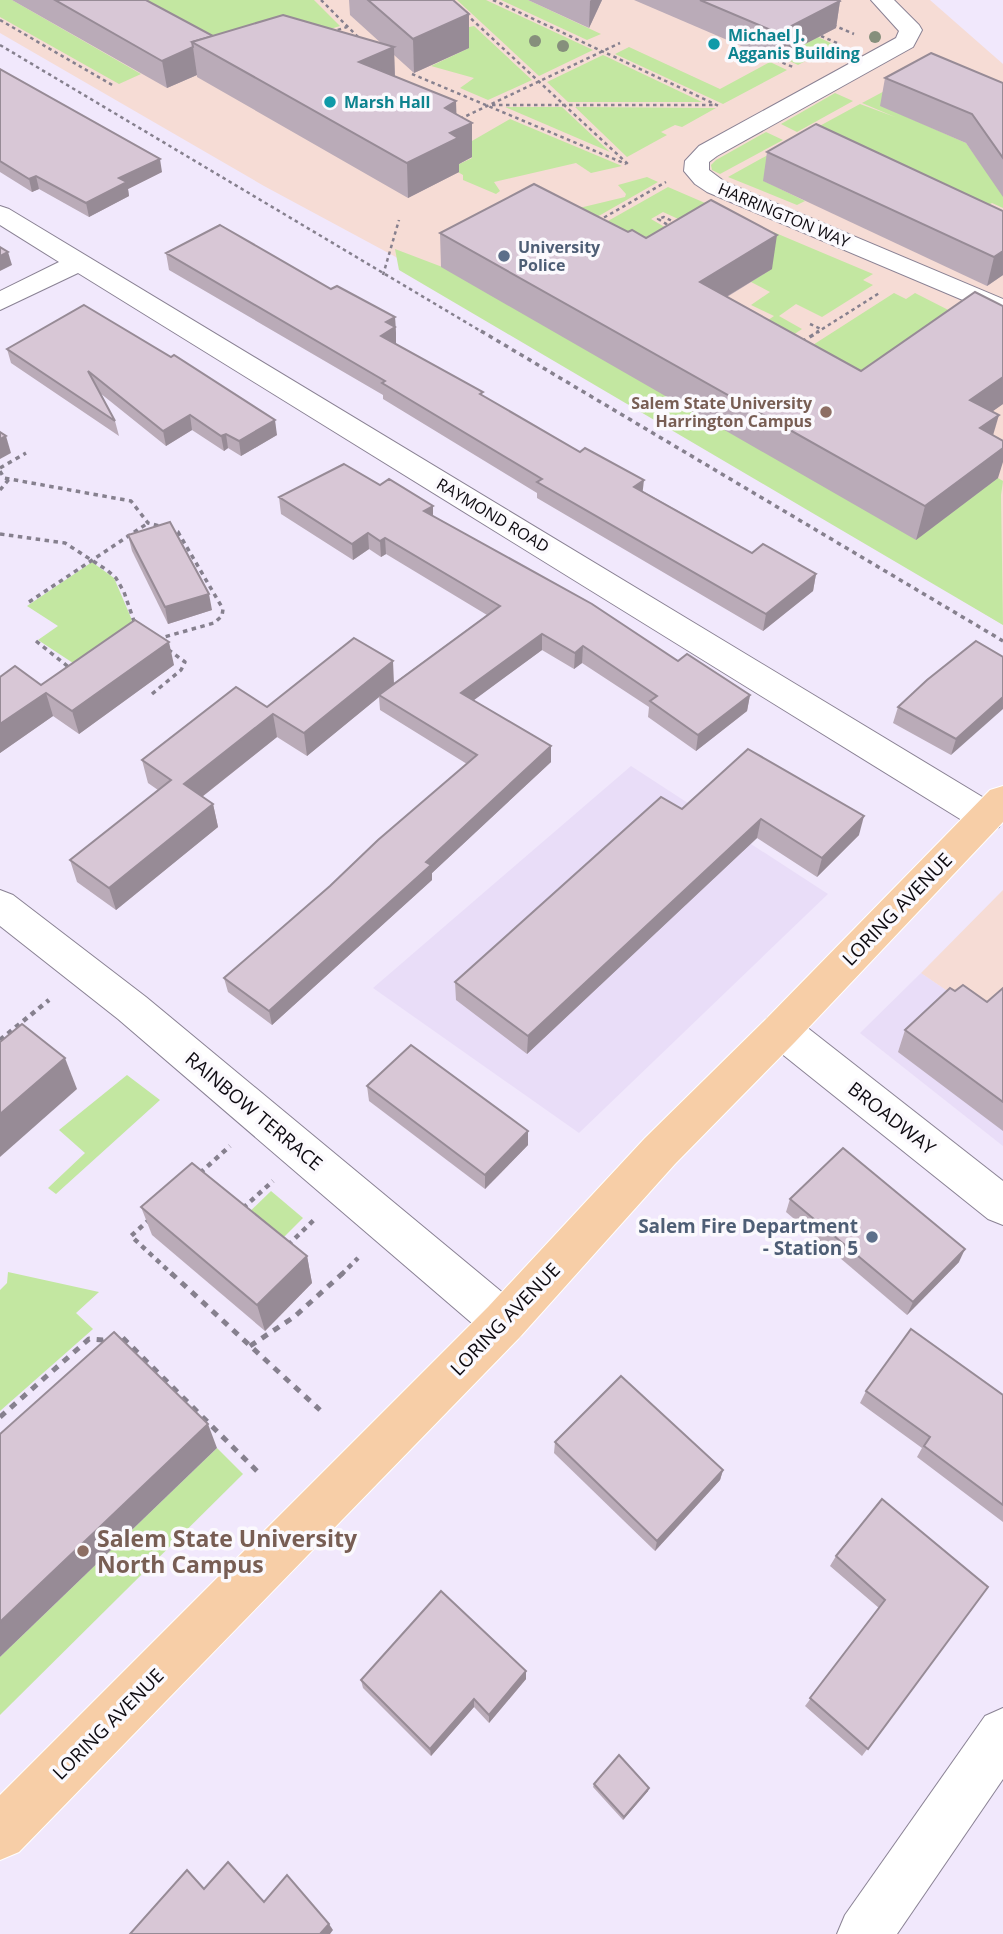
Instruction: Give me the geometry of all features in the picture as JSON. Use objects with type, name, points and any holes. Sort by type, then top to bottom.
[{"type":"highway","name":"LORING AVENUE","points":[[0,1833],[503,1322],[660,1151],[781,1030],[994,808]]},
{"type":"street","name":"HARRINGTON WAY","points":[[882,0],[911,30],[905,42],[708,151],[695,163],[696,170],[701,178],[716,187],[1003,309]]},
{"type":"street","name":"RAYMOND ROAD","points":[[0,214],[994,808]]},
{"type":"street","points":[[0,302],[79,262]]},
{"type":"street","name":"RAINBOW TERRACE","points":[[0,905],[132,1008],[503,1322]]},
{"type":"street","name":"BROADWAY","points":[[781,1030],[1003,1206]]},
{"type":"street","points":[[879,1928],[1003,1734]]},
{"type":"path","points":[[321,0],[364,42]]},
{"type":"path","points":[[493,0],[723,108]]},
{"type":"path","points":[[412,74],[631,166],[459,8]]},
{"type":"path","points":[[0,20],[114,86]]},
{"type":"path","points":[[823,20],[858,36]]},
{"type":"path","points":[[463,26],[476,23]]},
{"type":"path","points":[[322,35],[347,27]]},
{"type":"path","points":[[821,36],[841,45]]},
{"type":"path","points":[[456,121],[620,43]]},
{"type":"path","points":[[0,45],[1003,641]]},
{"type":"path","points":[[776,60],[797,69]]},
{"type":"path","points":[[488,105],[716,105]]},
{"type":"path","points":[[596,222],[667,182]]},
{"type":"path","points":[[682,226],[664,216],[658,219],[685,233]]},
{"type":"path","points":[[383,275],[399,220]]},
{"type":"path","points":[[794,347],[888,288]]},
{"type":"path","points":[[810,324],[822,329]]},
{"type":"path","points":[[26,453],[0,469],[4,478],[131,501],[148,523],[178,532],[223,609],[222,616],[214,623],[153,640],[185,662],[181,670],[152,694]]},
{"type":"path","points":[[0,490],[9,479]]},
{"type":"path","points":[[29,602],[148,523]]},
{"type":"path","points":[[0,534],[65,543],[92,560],[116,578],[134,615],[135,628]]},
{"type":"path","points":[[36,641],[79,676]]},
{"type":"path","points":[[62,676],[80,663]]},
{"type":"path","points":[[0,1040],[49,1000]]},
{"type":"path","points":[[191,1182],[230,1146]]},
{"type":"path","points":[[232,1218],[273,1181]]},
{"type":"path","points":[[278,1255],[318,1216]]},
{"type":"path","points":[[151,1218],[131,1236],[320,1410]]},
{"type":"path","points":[[250,1346],[276,1333],[304,1312],[363,1253]]},
{"type":"path","points":[[0,1417],[89,1339],[103,1340],[120,1335],[258,1472]]},
{"type":"shaded area","name":"Salem State University Harrington Campus","points":[[0,0],[930,0],[1003,64],[1003,625],[394,256],[264,186],[0,33]]},
{"type":"shaded area","points":[[631,766],[828,894],[579,1133],[373,988]]},
{"type":"shaded area","points":[[1003,890],[1003,1029],[921,973]]},
{"type":"shaded area","points":[[921,973],[1003,1029],[1003,1146],[860,1033]]},
{"type":"green space","points":[[0,0],[12,0],[141,74],[119,84],[0,17]]},
{"type":"green space","points":[[136,0],[314,0],[340,26],[240,57]]},
{"type":"green space","points":[[457,0],[486,0],[593,50],[539,76]]},
{"type":"green space","points":[[501,0],[528,0],[601,34],[587,40]]},
{"type":"green space","points":[[474,26],[532,80],[488,100],[460,88],[474,78],[431,66],[469,48],[451,31]]},
{"type":"green space","points":[[818,37],[835,45],[798,65],[781,57]]},
{"type":"green space","points":[[629,47],[720,89],[770,62],[787,70],[723,104],[615,54]]},
{"type":"green space","points":[[603,55],[702,102],[568,102],[547,82]]},
{"type":"green space","points":[[892,87],[882,106],[966,143],[1003,194],[1003,208],[992,203],[975,213],[803,135],[860,104],[895,117],[862,103]]},
{"type":"green space","points":[[835,93],[853,101],[797,132],[781,124]]},
{"type":"green space","points":[[505,107],[562,107],[610,152]]},
{"type":"green space","points":[[575,107],[716,108],[682,127],[675,125],[661,132],[667,135],[627,157]]},
{"type":"green space","points":[[510,119],[622,166],[591,173],[576,163],[494,182],[500,191],[496,194],[463,180],[463,175],[451,168],[472,158],[465,145]]},
{"type":"green space","points":[[766,132],[783,140],[720,174],[712,170],[711,165],[716,160]]},
{"type":"green space","points":[[795,140],[764,181],[805,201],[797,205],[728,177]]},
{"type":"green space","points":[[647,177],[658,182],[576,229],[550,215],[625,197],[626,194],[618,185]]},
{"type":"green space","points":[[668,187],[726,212],[687,223],[663,212],[651,219],[692,243],[585,234]]},
{"type":"green space","points":[[735,216],[873,274],[863,280],[873,285],[822,317],[796,304],[779,316],[802,329],[781,343],[755,329],[774,316],[751,305],[770,292],[751,282]]},
{"type":"green space","points":[[395,249],[1003,481],[1003,625],[399,270]]},
{"type":"green space","points":[[894,293],[906,299],[915,293],[966,319],[854,405],[791,359]]},
{"type":"green space","points":[[92,562],[114,578],[132,620],[129,625],[73,663],[38,640],[58,626],[27,606]]},
{"type":"green space","points":[[127,1075],[160,1100],[56,1194],[48,1188],[85,1153],[59,1130]]},
{"type":"green space","points":[[271,1191],[303,1218],[271,1250],[239,1222]]},
{"type":"green space","points":[[8,1272],[99,1292],[76,1313],[93,1329],[0,1411],[0,1290],[7,1283]]},
{"type":"green space","points":[[217,1448],[243,1474],[0,1715],[0,1657]]},
{"type":"building","points":[[55,0],[146,0],[213,36],[192,42],[193,47],[162,61]]},
{"type":"building","points":[[368,0],[453,0],[469,14],[413,39]]},
{"type":"building","points":[[700,0],[839,0],[840,1],[778,33]]},
{"type":"building","points":[[283,15],[394,47],[359,62],[456,101],[445,108],[472,123],[450,133],[458,138],[407,163],[192,42]]},
{"type":"building","points":[[931,53],[1003,83],[1003,158],[972,114],[885,78]]},
{"type":"building","points":[[0,69],[160,159],[119,178],[127,182],[86,203],[36,176],[29,179],[0,161]]},
{"type":"building","points":[[816,124],[1003,211],[1003,251],[994,257],[767,152]]},
{"type":"building","points":[[534,184],[628,232],[632,230],[646,238],[711,200],[777,235],[700,282],[861,371],[975,292],[1003,306],[1003,377],[970,400],[999,415],[980,428],[1003,441],[1003,448],[925,506],[440,233]]},
{"type":"building","points":[[220,225],[331,289],[337,286],[395,317],[386,322],[395,327],[381,336],[483,392],[480,394],[580,452],[585,448],[644,480],[634,487],[752,553],[763,544],[816,574],[766,614],[537,482],[542,479],[382,383],[385,381],[166,253]]},
{"type":"building","points":[[0,247],[8,252],[0,256]]},
{"type":"building","points":[[84,305],[171,357],[174,355],[275,420],[239,441],[226,434],[221,436],[190,415],[163,431],[88,371],[115,421],[7,349]]},
{"type":"building","points":[[344,464],[380,485],[389,479],[433,506],[424,511],[592,604],[678,661],[687,654],[750,695],[698,735],[650,701],[657,696],[583,646],[575,653],[542,634],[461,693],[551,746],[426,862],[431,865],[269,1011],[224,978],[477,755],[379,695],[500,606],[385,538],[380,541],[368,533],[352,544],[279,497]]},
{"type":"building","points":[[170,522],[209,594],[165,607],[128,535]]},
{"type":"building","points":[[135,620],[169,642],[72,711],[46,693],[0,724],[0,677],[15,666],[41,685]]},
{"type":"building","points":[[354,638],[393,661],[304,733],[273,714],[184,784],[213,804],[109,888],[70,860],[171,780],[142,760],[236,687],[267,707]]},
{"type":"building","points":[[976,641],[1003,657],[1003,697],[956,739],[898,707],[927,680]]},
{"type":"building","points":[[748,749],[864,816],[822,858],[761,819],[528,1036],[455,982],[661,797],[682,809]]},
{"type":"building","points":[[963,985],[987,1002],[1003,988],[1003,1102],[905,1030],[950,988],[955,991]]},
{"type":"building","points":[[22,1024],[65,1058],[0,1114],[0,1042]]},
{"type":"building","points":[[411,1045],[528,1131],[485,1175],[367,1086]]},
{"type":"building","name":"Salem Fire Department - Station 5","points":[[843,1148],[965,1249],[913,1302],[790,1199]]},
{"type":"building","points":[[192,1163],[307,1256],[257,1305],[141,1207]]},
{"type":"building","points":[[911,1329],[1003,1395],[1003,1505],[924,1446],[930,1437],[866,1391]]},
{"type":"building","points":[[114,1332],[208,1424],[0,1622],[0,1434]]},
{"type":"building","points":[[621,1376],[723,1470],[657,1541],[555,1442]]},
{"type":"building","points":[[882,1499],[988,1587],[868,1749],[810,1698],[885,1600],[836,1556]]},
{"type":"building","points":[[441,1591],[526,1671],[489,1715],[474,1699],[430,1749],[361,1680]]},
{"type":"building","points":[[619,1755],[649,1788],[624,1817],[594,1784]]},
{"type":"building","points":[[228,1862],[264,1902],[287,1875],[329,1924],[320,1934],[130,1934],[187,1870],[204,1889]]},
{"type":"place","name":"Michael J. Agganis Building","points":[[714,44]]},
{"type":"place","name":"Marsh Hall","points":[[330,102]]},
{"type":"place","name":"University Police","points":[[504,256]]},
{"type":"place","name":"Salem State University Harrington Campus","points":[[826,412]]},
{"type":"place","name":"Salem Fire Department - Station 5","points":[[872,1237]]},
{"type":"place","name":"Salem State University North Campus","points":[[83,1551]]}]
